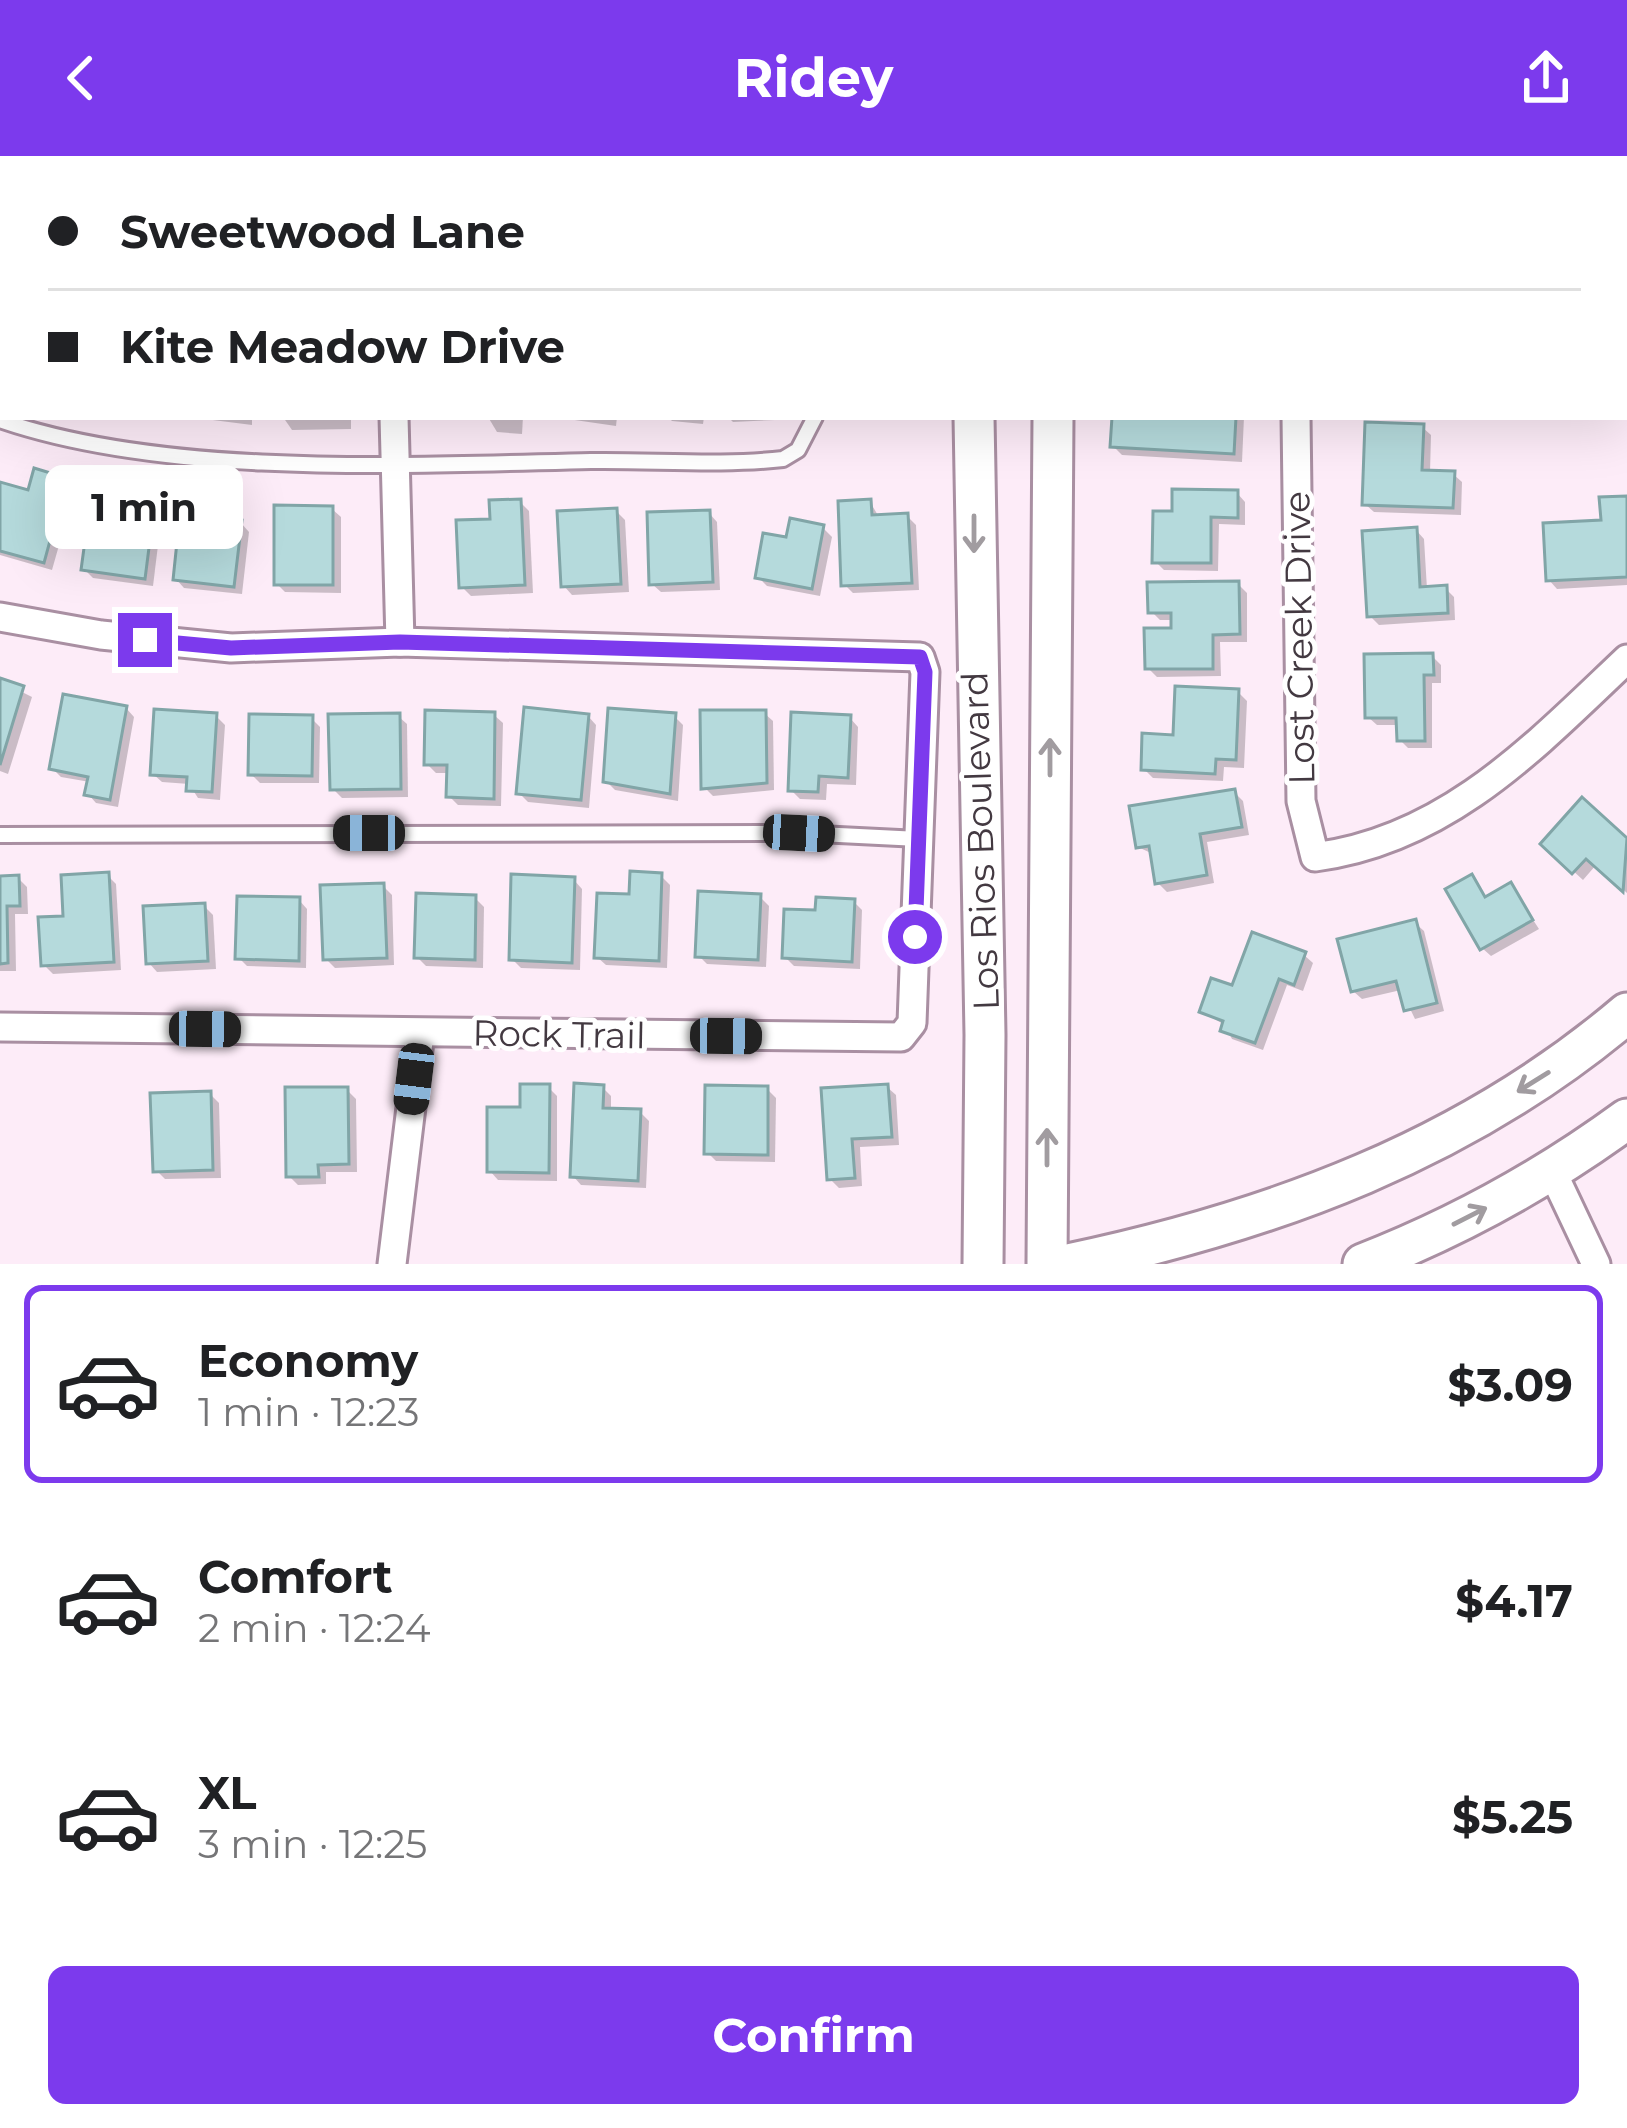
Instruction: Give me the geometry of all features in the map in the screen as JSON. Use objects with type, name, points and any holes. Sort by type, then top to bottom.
[{"type":"main road","name":"Los Rios Boulevard","points":[[974,420],[986,1035],[983,1264]]},
{"type":"main road","name":"Los Rios Boulevard","points":[[1047,1264],[1053,420]]},
{"type":"main road","points":[[1068,1264],[1233,1225],[1357,1180],[1439,1142],[1585,1050],[1627,1013]]},
{"type":"main road","points":[[1364,1264],[1418,1243],[1553,1173],[1627,1119]]},
{"type":"street","points":[[394,420],[400,642]]},
{"type":"street","name":"Lost Creek Drive","points":[[1296,420],[1301,801],[1316,856],[1368,850],[1470,800],[1627,659]]},
{"type":"street","points":[[0,617],[101,635],[231,648],[400,642],[920,657],[925,672],[919,839]]},
{"type":"street","name":"Rock Trail","points":[[0,1027],[901,1037],[912,1023],[919,839]]},
{"type":"street","points":[[392,1264],[420,1033]]},
{"type":"street","points":[[1553,1173],[1596,1264]]},
{"type":"lane","points":[[0,420],[134,451],[395,461],[758,462],[798,450],[813,420]]},
{"type":"lane","points":[[0,835],[799,833],[919,839]]},
{"type":"building","points":[[1112,420],[1236,420],[1234,454],[1110,447]]},
{"type":"building","points":[[1365,422],[1424,424],[1422,470],[1455,471],[1453,508],[1362,505]]},
{"type":"building","points":[[34,468],[67,478],[44,563],[0,551],[0,482],[28,490]]},
{"type":"building","points":[[126,489],[156,493],[145,579],[81,570],[90,504],[124,509]]},
{"type":"building","points":[[1172,489],[1238,490],[1238,518],[1211,517],[1211,563],[1152,563],[1153,511],[1172,511]]},
{"type":"building","points":[[1627,496],[1627,577],[1546,581],[1543,523],[1601,520],[1599,497]]},
{"type":"building","points":[[521,499],[525,585],[459,588],[456,520],[490,519],[489,500]]},
{"type":"building","points":[[871,499],[872,515],[908,513],[912,583],[841,586],[838,501]]},
{"type":"building","points":[[274,505],[333,506],[333,585],[274,585]]},
{"type":"building","points":[[617,508],[621,584],[561,587],[557,511]]},
{"type":"building","points":[[710,510],[713,582],[649,585],[647,512]]},
{"type":"building","points":[[180,513],[242,520],[234,587],[173,580]]},
{"type":"building","points":[[790,518],[824,525],[812,589],[755,578],[763,533],[786,537]]},
{"type":"building","points":[[1417,527],[1420,587],[1447,585],[1448,613],[1367,617],[1362,531]]},
{"type":"building","points":[[1239,581],[1240,634],[1213,635],[1213,669],[1145,669],[1144,628],[1171,628],[1171,613],[1148,613],[1147,582]]},
{"type":"building","points":[[1433,653],[1434,675],[1424,675],[1425,741],[1397,741],[1396,718],[1365,718],[1364,654]]},
{"type":"building","points":[[0,678],[24,686],[0,765]]},
{"type":"building","points":[[1175,686],[1239,689],[1236,760],[1216,759],[1215,774],[1141,770],[1142,733],[1173,735]]},
{"type":"building","points":[[63,694],[127,706],[110,800],[84,795],[88,777],[49,769]]},
{"type":"building","points":[[524,707],[589,714],[581,800],[516,794]]},
{"type":"building","points":[[608,708],[676,713],[670,794],[603,782]]},
{"type":"building","points":[[154,709],[217,713],[212,792],[186,791],[187,777],[150,775]]},
{"type":"building","points":[[425,710],[495,712],[494,799],[446,797],[447,765],[424,765]]},
{"type":"building","points":[[700,710],[766,710],[767,783],[701,789]]},
{"type":"building","points":[[791,712],[851,715],[848,778],[819,776],[818,792],[788,791]]},
{"type":"building","points":[[400,713],[401,789],[330,790],[328,714]]},
{"type":"building","points":[[249,714],[313,715],[312,776],[248,775]]},
{"type":"building","points":[[1235,789],[1242,827],[1200,834],[1207,875],[1155,884],[1149,846],[1136,848],[1129,806]]},
{"type":"building","points":[[1582,797],[1627,838],[1623,892],[1586,859],[1572,874],[1540,844]]},
{"type":"building","points":[[630,871],[662,873],[659,961],[594,958],[597,893],[629,894]]},
{"type":"building","points":[[109,872],[114,962],[41,966],[38,917],[63,916],[61,875]]},
{"type":"building","points":[[511,874],[575,877],[572,963],[509,960]]},
{"type":"building","points":[[1472,874],[1485,897],[1511,882],[1533,920],[1480,950],[1445,889]]},
{"type":"building","points":[[19,875],[20,906],[7,906],[8,963],[0,964],[0,876]]},
{"type":"building","points":[[384,883],[387,958],[323,960],[320,885]]},
{"type":"building","points":[[698,891],[761,894],[758,960],[695,957]]},
{"type":"building","points":[[416,893],[476,895],[475,960],[414,958]]},
{"type":"building","points":[[237,896],[300,897],[299,961],[235,959]]},
{"type":"building","points":[[816,897],[855,899],[852,962],[782,958],[784,909],[815,910]]},
{"type":"building","points":[[205,903],[208,961],[146,964],[143,906]]},
{"type":"building","points":[[1416,919],[1437,1003],[1404,1011],[1396,981],[1351,992],[1337,939]]},
{"type":"building","points":[[1252,932],[1306,952],[1294,985],[1279,979],[1255,1043],[1220,1031],[1223,1021],[1199,1012],[1211,978],[1232,985]]},
{"type":"building","points":[[574,1083],[604,1085],[603,1108],[641,1109],[638,1181],[570,1177]]},
{"type":"building","points":[[520,1084],[550,1084],[549,1173],[487,1172],[487,1107],[520,1107]]},
{"type":"building","points":[[888,1084],[892,1137],[852,1139],[855,1178],[827,1180],[821,1088]]},
{"type":"building","points":[[705,1085],[768,1086],[768,1155],[704,1154]]},
{"type":"building","points":[[285,1087],[348,1087],[349,1164],[318,1165],[319,1177],[286,1177]]},
{"type":"building","points":[[211,1091],[213,1170],[153,1172],[150,1093]]},
{"type":"route","points":[[145,640],[231,648],[400,642],[920,657],[925,672],[915,937]]}]
